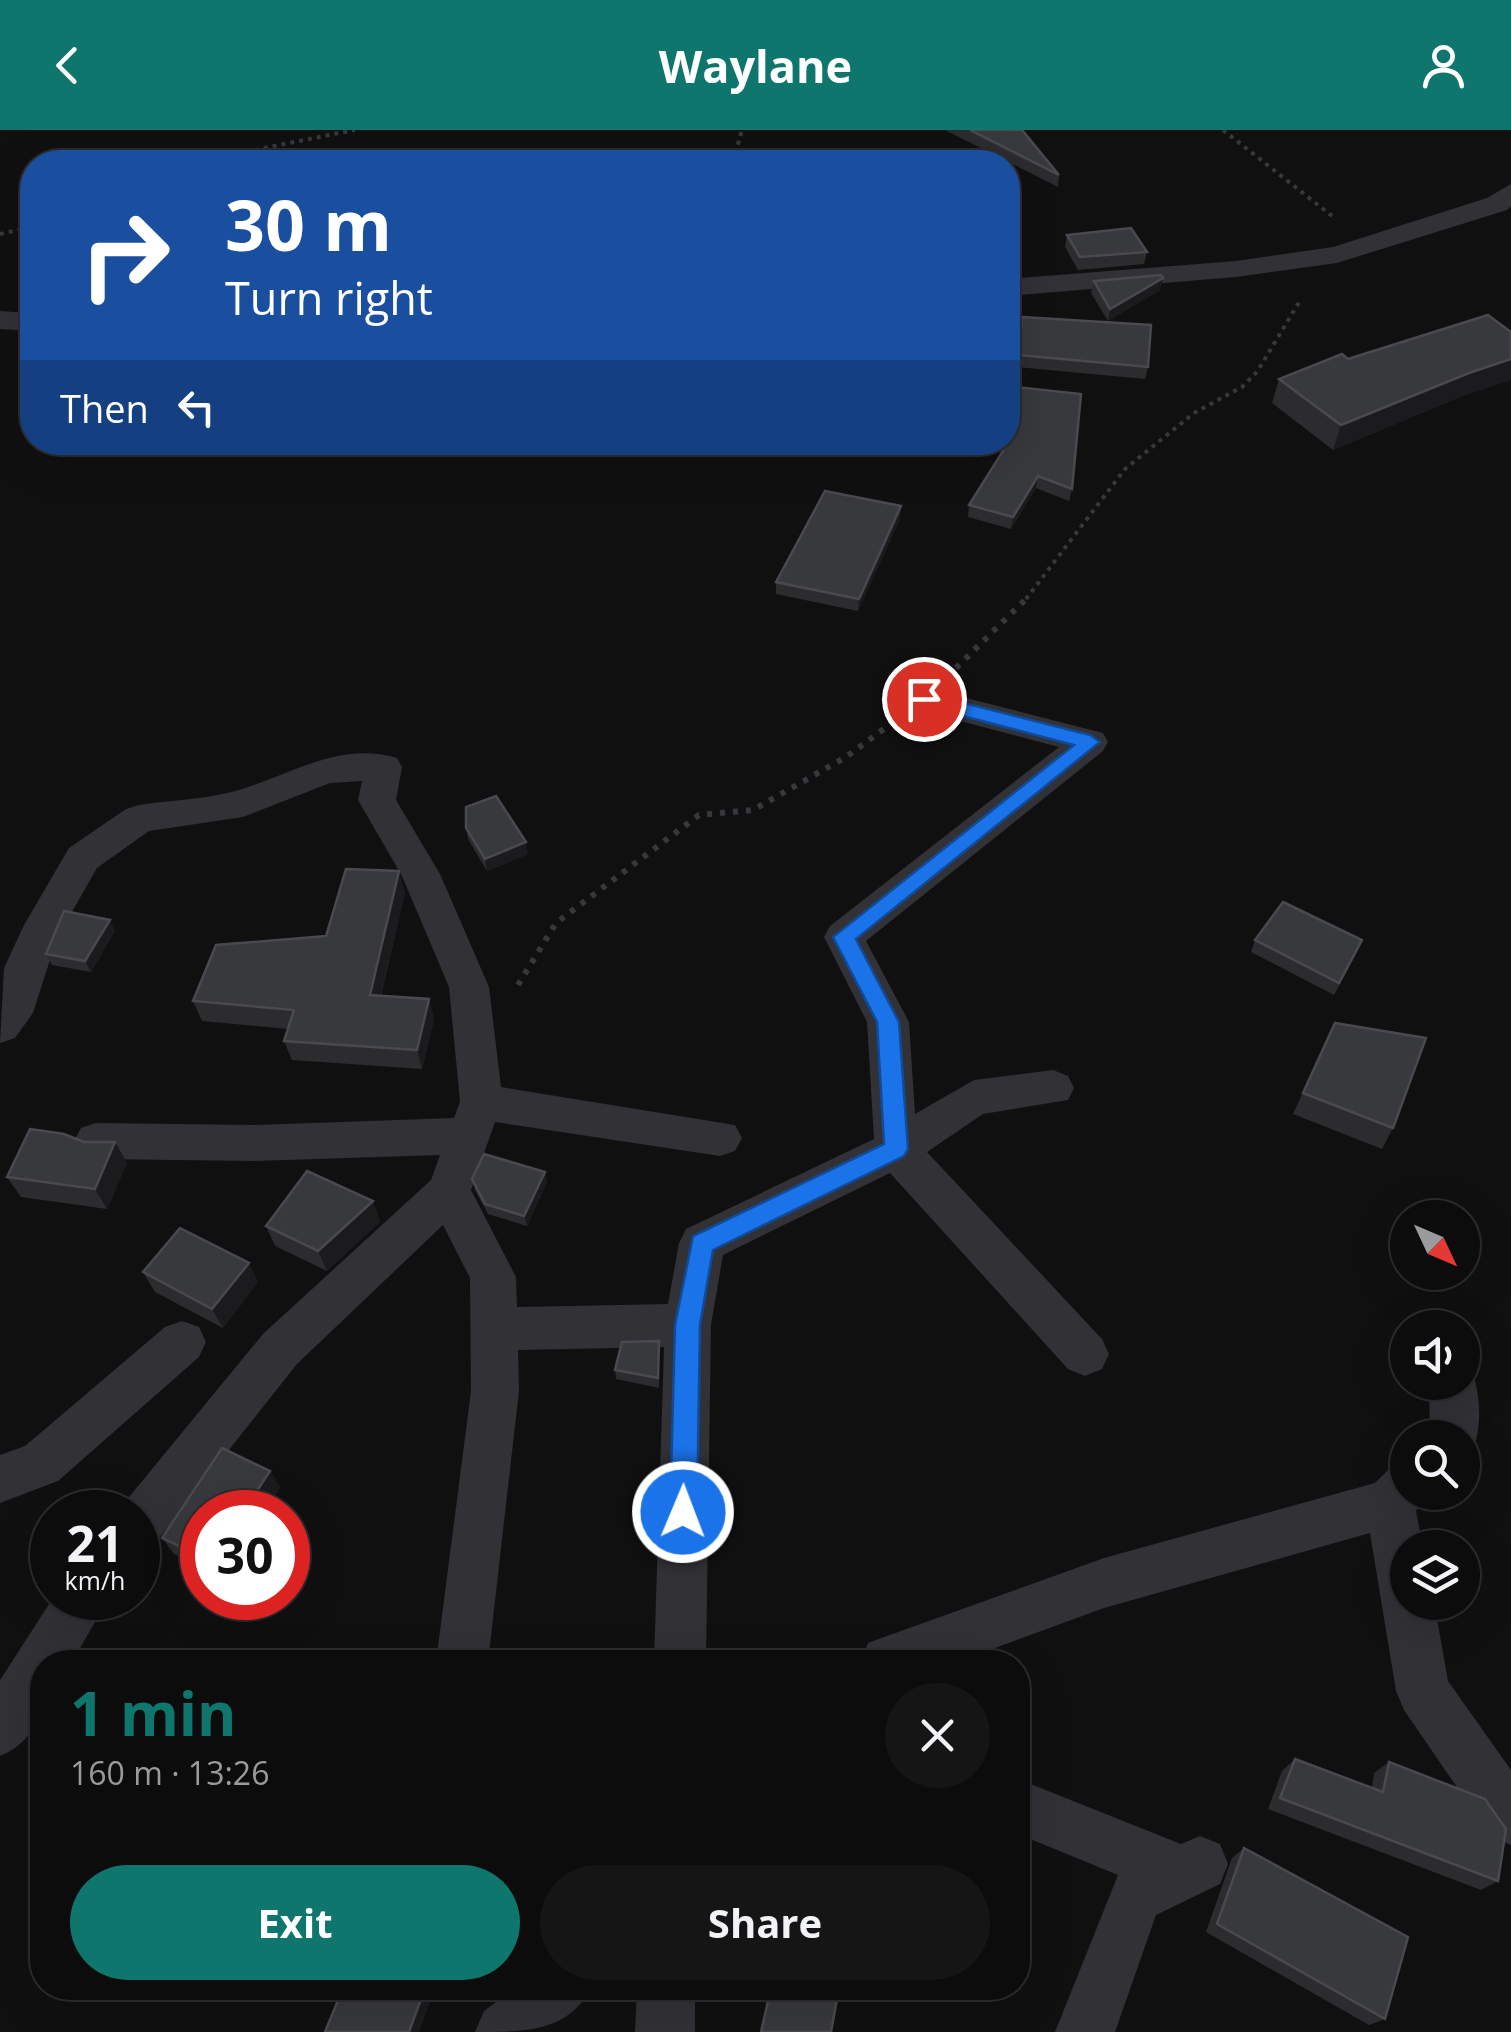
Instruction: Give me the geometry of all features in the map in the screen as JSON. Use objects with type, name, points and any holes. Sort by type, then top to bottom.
[{"type":"street","points":[[1020,287],[1337,256],[1497,204],[1511,192]]},
{"type":"street","points":[[924,699],[1090,742],[844,937],[888,1022],[896,1149],[1084,1354]]},
{"type":"street","points":[[0,1026],[18,1001],[24,968],[38,936],[83,858],[139,819],[243,803],[326,770],[384,767],[377,800],[420,874],[469,987],[475,1119],[449,1191],[280,1349],[160,1499]]},
{"type":"street","points":[[680,1650],[688,1325],[702,1243],[896,1149],[974,1098],[1053,1088]]},
{"type":"street","points":[[96,1141],[256,1142],[475,1119],[720,1138]]},
{"type":"street","points":[[449,1191],[493,1277],[495,1391],[463,1650]]},
{"type":"street","points":[[494,1329],[688,1325]]},
{"type":"street","points":[[0,1496],[21,1471],[182,1342]]},
{"type":"street","points":[[920,1650],[1104,1584],[1390,1497]]},
{"type":"street","points":[[50,1650],[69,1620]]},
{"type":"street","points":[[1411,1620],[1423,1691],[1511,1817]]},
{"type":"street","points":[[0,1729],[30,1682]]},
{"type":"street","points":[[1030,1811],[1191,1868],[1135,1896],[1086,2032]]},
{"type":"street","points":[[505,2032],[546,2000]]},
{"type":"street","points":[[664,2032],[665,2000]]},
{"type":"path","points":[[256,150],[354,130]]},
{"type":"path","points":[[1222,130],[1368,244]]},
{"type":"building","points":[[970,130],[1022,130],[1059,175],[1020,155],[1020,150],[1010,150]]},
{"type":"building","points":[[1131,228],[1147,252],[1080,257],[1067,235]]},
{"type":"building","points":[[1161,275],[1163,278],[1110,309],[1094,281]]},
{"type":"building","points":[[1488,315],[1511,332],[1511,359],[1341,425],[1279,379],[1342,354],[1348,359]]},
{"type":"building","points":[[1022,317],[1151,325],[1148,367],[1020,355]]},
{"type":"building","points":[[1020,387],[1081,394],[1072,489],[1038,476],[1013,517],[969,505],[1000,455],[1020,455]]},
{"type":"building","points":[[825,491],[901,506],[859,599],[776,582]]},
{"type":"building","points":[[496,796],[526,842],[485,859],[466,828],[466,807]]},
{"type":"building","points":[[346,869],[399,871],[370,995],[429,999],[417,1050],[284,1041],[294,1010],[193,1001],[216,945],[326,936]]},
{"type":"building","points":[[1283,902],[1362,940],[1339,983],[1255,940]]},
{"type":"building","points":[[64,911],[110,920],[85,961],[46,954]]},
{"type":"building","points":[[1335,1023],[1426,1038],[1393,1128],[1303,1093]]},
{"type":"building","points":[[30,1129],[64,1134],[84,1142],[115,1142],[95,1189],[7,1177]]},
{"type":"building","points":[[484,1154],[545,1172],[524,1216],[485,1204],[472,1179]]},
{"type":"building","points":[[307,1171],[373,1201],[318,1251],[266,1226]]},
{"type":"building","points":[[180,1228],[249,1263],[212,1309],[143,1272]]},
{"type":"building","points":[[659,1341],[658,1378],[615,1370],[622,1342]]},
{"type":"building","points":[[222,1448],[270,1471],[257,1490],[194,1490]]},
{"type":"building","points":[[180,1511],[180,1547],[162,1538]]},
{"type":"building","points":[[1295,1759],[1383,1792],[1389,1762],[1485,1799],[1506,1829],[1498,1881],[1280,1798]]},
{"type":"building","points":[[1244,1848],[1408,1937],[1385,2019],[1217,1924]]},
{"type":"building","points":[[338,2000],[421,2000],[409,2032],[325,2032]]},
{"type":"building","points":[[768,2000],[837,2000],[831,2032],[761,2032]]},
{"type":"route","points":[[683,1512],[688,1325],[702,1243],[896,1149],[888,1022],[844,937],[1090,742],[924,699]]}]
